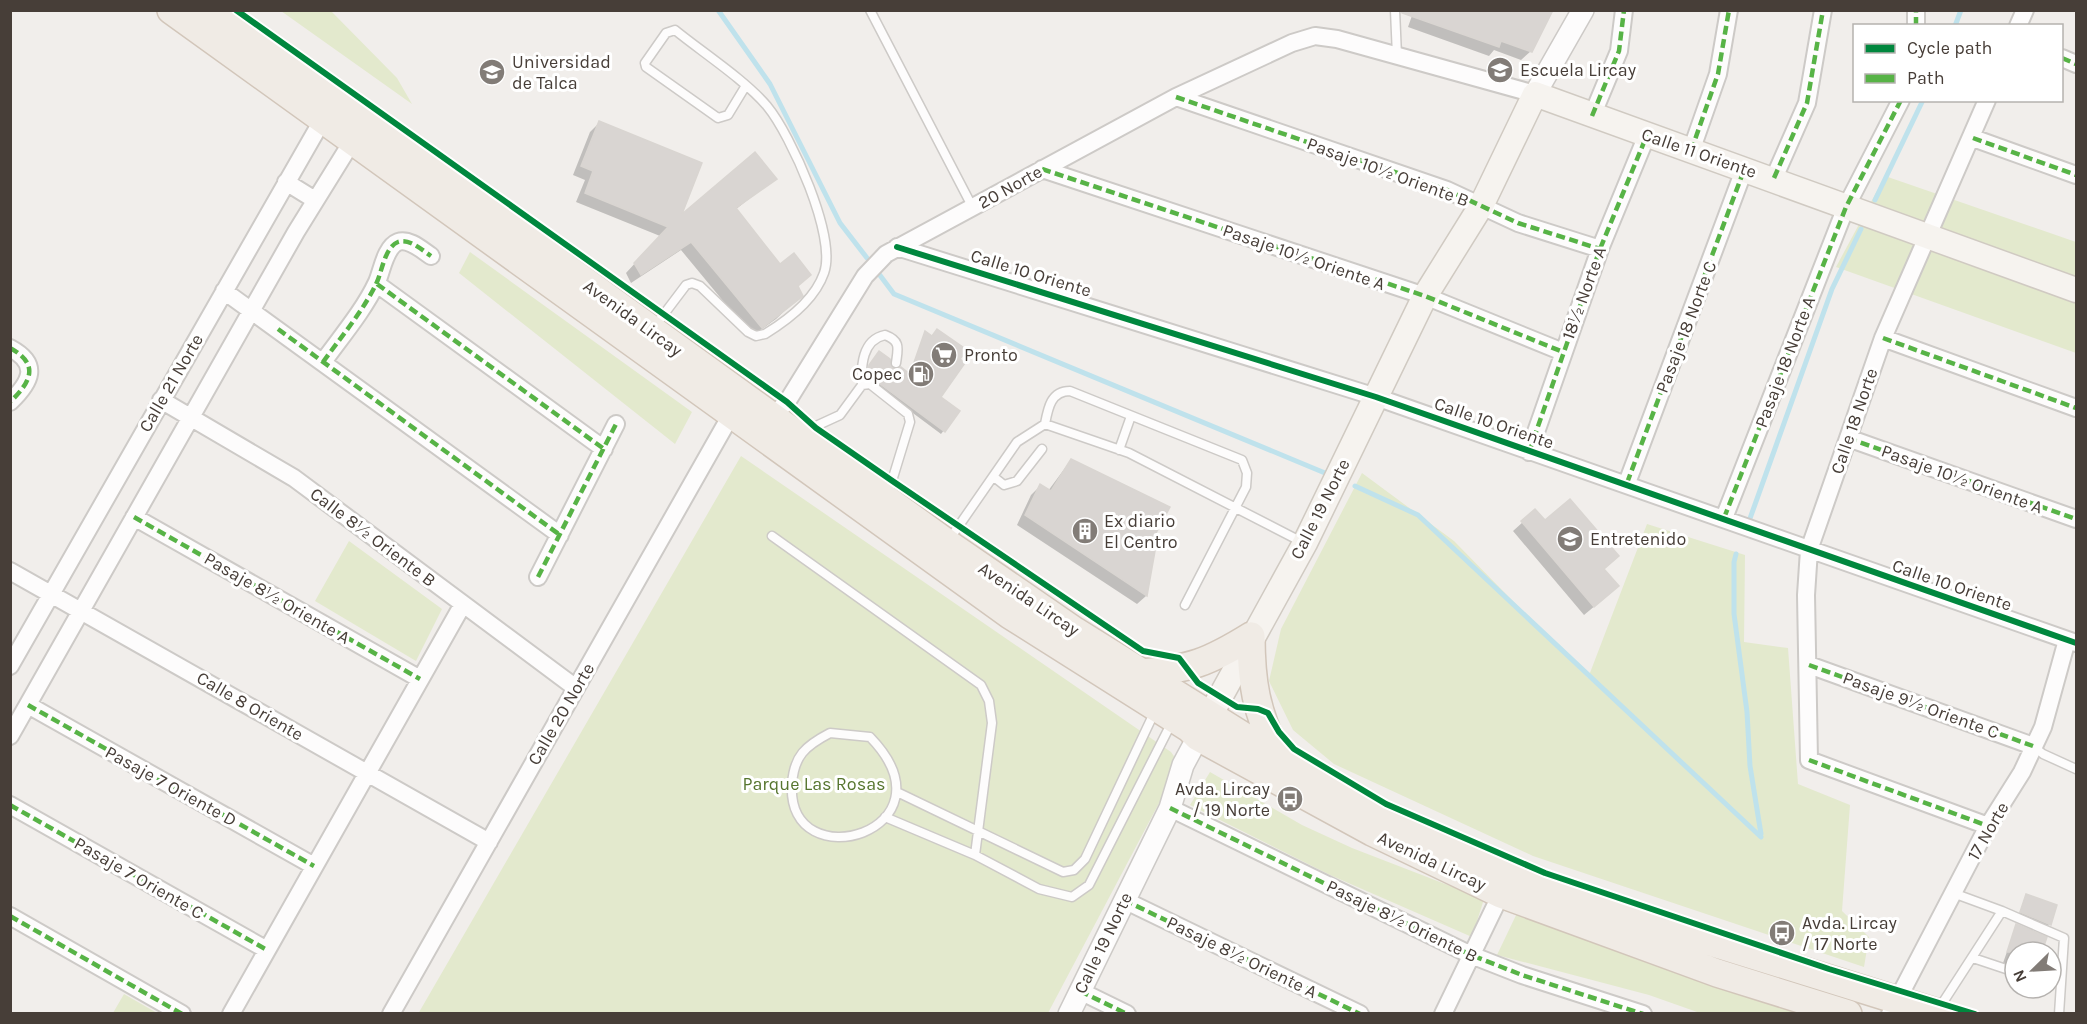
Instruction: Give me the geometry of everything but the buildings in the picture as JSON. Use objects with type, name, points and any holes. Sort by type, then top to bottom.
[{"type":"main road","name":"Avenida Lircay","points":[[171,10],[328,110],[651,331],[947,543],[1140,673],[1204,726],[1372,832],[1501,894],[1717,973],[1848,1014]]},
{"type":"main road","name":"Avenida Lircay","points":[[210,10],[328,110],[353,140],[1010,615],[1165,713],[1277,754],[1388,818],[1510,872],[1893,1006],[1940,1013]]},
{"type":"main road","name":"Calle 11 Oriente","points":[[1535,94],[1744,170],[1774,178],[1846,207],[2076,290]]},
{"type":"main road","name":"Calle 19 Norte","points":[[1204,726],[1251,636],[1305,543],[1425,296],[1481,206],[1535,94]]},
{"type":"main road","points":[[1140,673],[1203,662],[1217,657],[1251,636],[1253,690],[1277,754]]},
{"type":"street","name":"Calle 19 Norte","points":[[1535,94],[1583,10]]},
{"type":"street","points":[[1592,116],[1618,51],[1624,10]]},
{"type":"street","points":[[1691,151],[1718,74],[1729,10]]},
{"type":"street","points":[[1774,178],[1808,103],[1822,10]]},
{"type":"street","points":[[2019,24],[2025,10]]},
{"type":"street","name":"20 Norte","points":[[771,417],[787,402],[865,276],[886,254],[1176,97],[1292,43],[1315,36]]},
{"type":"street","name":"Calle 11 Oriente","points":[[1315,36],[1336,39],[1535,94]]},
{"type":"street","name":"Pasaje 10½ Oriente B","points":[[1176,97],[1447,190],[1518,223],[1600,249]]},
{"type":"street","name":"Pasaje 18 Norte A","points":[[1724,518],[1846,207],[1900,102]]},
{"type":"street","name":"Calle 18 Norte","points":[[1986,102],[1882,338],[1809,550],[1806,595],[1809,760],[1988,826]]},
{"type":"street","name":"Calle 21 Norte","points":[[10,666],[328,110]]},
{"type":"street","name":"18½ Norte A","points":[[1529,453],[1600,249],[1647,135]]},
{"type":"street","points":[[1972,138],[2076,175]]},
{"type":"street","name":"Calle 21 Norte","points":[[10,736],[315,200],[353,140]]},
{"type":"street","name":"Pasaje 10½ Oriente A","points":[[1042,169],[1425,296],[1563,352]]},
{"type":"street","name":"Pasaje 18 Norte C","points":[[1627,483],[1744,170]]},
{"type":"street","points":[[286,182],[315,200]]},
{"type":"street","points":[[323,362],[376,284],[390,249],[400,241],[409,242],[430,256]]},
{"type":"street","name":"Calle 10 Oriente","points":[[897,247],[1376,397],[1529,453],[1627,483],[1809,550],[2072,642]]},
{"type":"street","points":[[376,284],[604,449]]},
{"type":"street","points":[[224,291],[560,535]]},
{"type":"street","points":[[1882,338],[2076,408]]},
{"type":"street","points":[[10,348],[23,355],[30,366],[29,379],[10,402]]},
{"type":"street","name":"Calle 8½ Oriente B","points":[[161,400],[294,478],[576,688]]},
{"type":"street","name":"Calle 20 Norte","points":[[392,1014],[731,415]]},
{"type":"street","points":[[538,577],[616,424]]},
{"type":"street","name":"Pasaje 10½ Oriente A","points":[[1848,438],[2076,519]]},
{"type":"street","name":"Pasaje 8½ Oriente A","points":[[134,517],[420,679]]},
{"type":"street","name":"Calle 8 Oriente","points":[[10,571],[489,842]]},
{"type":"street","points":[[231,1014],[463,604]]},
{"type":"street","name":"17 Norte","points":[[1893,1006],[1988,826],[2022,772],[2043,727],[2072,642]]},
{"type":"street","name":"Pasaje 9½ Oriente C","points":[[1809,665],[2033,746]]},
{"type":"street","name":"Pasaje 7 Oriente D","points":[[28,705],[314,866]]},
{"type":"street","name":"Calle 19 Norte","points":[[1069,1014],[1170,808],[1183,765],[1204,726]]},
{"type":"street","name":"Pasaje 7 Oriente C","points":[[10,805],[267,950]]},
{"type":"street","name":"Pasaje 8½ Oriente B","points":[[1170,808],[1471,955],[1521,975],[1643,1014]]},
{"type":"street","points":[[1443,1014],[1501,894]]},
{"type":"street","name":"Pasaje 8½ Oriente A","points":[[1125,900],[1360,1014]]},
{"type":"street","points":[[10,916],[182,1014]]},
{"type":"street","points":[[1080,991],[1127,1014]]},
{"type":"lane","points":[[870,10],[973,208]]},
{"type":"lane","points":[[1395,10],[1397,56]]},
{"type":"lane","points":[[651,331],[686,285],[692,283],[700,286],[748,332],[756,336],[765,334],[812,296],[823,277],[826,256],[808,184],[796,153],[767,106],[746,87],[675,30],[666,33],[645,63],[646,67],[718,118],[728,115],[746,87]]},
{"type":"lane","points":[[795,434],[816,428],[840,415],[862,385],[861,368],[865,354],[875,338],[885,335],[896,340],[899,345],[896,363]]},
{"type":"lane","points":[[862,385],[870,384],[879,387],[908,414],[910,422],[891,480],[887,500]]},
{"type":"lane","points":[[1046,424],[1048,408],[1055,395],[1062,391],[1070,391],[1242,460],[1247,473],[1245,487],[1185,605]]},
{"type":"lane","points":[[1119,450],[1131,416]]},
{"type":"lane","points":[[1046,424],[1119,450],[1237,506],[1305,543]]},
{"type":"lane","points":[[947,543],[1017,442],[1046,424]]},
{"type":"lane","points":[[994,477],[1004,485],[1017,481],[1042,449]]},
{"type":"lane","points":[[772,536],[981,686],[989,701],[992,723],[975,855]]},
{"type":"lane","points":[[897,792],[1063,872],[1074,870],[1085,860],[1165,713]]},
{"type":"lane","points":[[885,817],[975,855],[1048,892],[1072,897],[1089,885],[1165,713]]},
{"type":"lane","points":[[830,733],[870,737],[884,751],[892,766],[897,792],[885,817],[875,827],[849,837],[830,837],[814,833],[800,817],[792,794],[794,767],[808,744],[830,733]]},
{"type":"lane","points":[[2033,746],[2043,754],[2076,769]]},
{"type":"lane","points":[[1953,893],[2002,911],[2064,939],[2063,955]]},
{"type":"lane","points":[[1940,1013],[2002,911]]},
{"type":"lane","points":[[1973,957],[2003,968]]},
{"type":"green space","points":[[281,11],[331,11],[397,78],[412,104]]},
{"type":"green space","points":[[1885,176],[2076,242],[2076,353],[1836,267]]},
{"type":"green space","points":[[470,252],[692,412],[675,444],[459,273]]},
{"type":"green space","name":"Parque Las Rosas","points":[[741,456],[1171,752],[1178,762],[1176,771],[1048,1013],[418,1014]]},
{"type":"green space","points":[[1362,473],[1454,541],[1588,678],[1647,524],[1745,555],[1744,642],[1788,648],[1798,784],[1850,805],[1842,911],[1869,937],[1864,967],[1533,856],[1334,764],[1293,730],[1269,681],[1281,629]]},
{"type":"green space","points":[[349,541],[442,609],[416,661],[315,601]]},
{"type":"green space","points":[[1210,772],[1302,825],[1352,848],[1484,899],[1472,937],[1330,875],[1190,805]]},
{"type":"green space","points":[[1518,911],[1806,1013],[1700,1013],[1649,995],[1497,955]]},
{"type":"green space","points":[[124,994],[157,1013],[113,1013]]},
{"type":"waterway","points":[[718,10],[770,84],[840,223],[867,258]]},
{"type":"waterway","points":[[1956,24],[1961,10]]},
{"type":"waterway","points":[[1875,200],[1922,102]]},
{"type":"waterway","points":[[1748,524],[1832,289],[1861,229]]},
{"type":"waterway","points":[[879,274],[894,294],[1325,473]]},
{"type":"waterway","points":[[1355,486],[1418,515],[1761,837]]},
{"type":"waterway","points":[[1736,554],[1734,614],[1747,712],[1750,766],[1761,834]]},
{"type":"marked path","points":[[1592,116],[1619,51],[1624,10]]},
{"type":"marked path","points":[[1691,151],[1718,74],[1729,10]]},
{"type":"marked path","points":[[1774,178],[1807,103],[1823,10]]},
{"type":"marked path","points":[[1916,10],[1916,24]]},
{"type":"marked path","points":[[2063,58],[2076,64]]},
{"type":"marked path","points":[[1176,97],[1447,190],[1518,223],[1600,249]]},
{"type":"marked path","points":[[1724,518],[1846,207],[1900,102]]},
{"type":"marked path","points":[[1529,452],[1600,249],[1647,135]]},
{"type":"marked path","points":[[1973,138],[2076,175]]},
{"type":"marked path","points":[[1042,169],[1425,296],[1563,352]]},
{"type":"marked path","points":[[1627,483],[1744,170]]},
{"type":"marked path","points":[[323,362],[366,303],[377,282],[387,254],[394,245],[402,241],[407,242],[431,256]]},
{"type":"marked path","points":[[377,284],[604,449]]},
{"type":"marked path","points":[[278,329],[560,535]]},
{"type":"marked path","points":[[1883,338],[2076,408]]},
{"type":"marked path","points":[[10,348],[26,360],[29,367],[27,380],[10,402]]},
{"type":"marked path","points":[[538,577],[616,424]]},
{"type":"marked path","points":[[1848,438],[2076,519]]},
{"type":"marked path","points":[[134,517],[420,679]]},
{"type":"marked path","points":[[1809,665],[2033,746]]},
{"type":"marked path","points":[[28,705],[314,866]]},
{"type":"marked path","points":[[1809,760],[1988,826]]},
{"type":"marked path","points":[[10,805],[267,950]]},
{"type":"marked path","points":[[1170,808],[1471,955],[1522,975],[1643,1014]]},
{"type":"marked path","points":[[1124,900],[1360,1014]]},
{"type":"marked path","points":[[10,916],[182,1014]]},
{"type":"marked path","points":[[1080,991],[1127,1014]]},
{"type":"cycle path","points":[[236,10],[787,402],[816,428],[891,480],[1143,651],[1179,658],[1198,683],[1237,707],[1258,709],[1268,713],[1279,732],[1294,749],[1386,804],[1545,873],[1829,969],[1975,1014]]},
{"type":"cycle path","points":[[897,247],[1376,397],[2076,643]]},
{"type":"place","name":"Escuela Lircay","points":[[1500,70]]},
{"type":"place","name":"Universidad de Talca","points":[[492,72]]},
{"type":"place","name":"Pronto","points":[[944,355]]},
{"type":"place","name":"Copec","points":[[921,374]]},
{"type":"place","name":"Ex diario El Centro","points":[[1085,531]]},
{"type":"place","name":"Entretenido","points":[[1570,539]]},
{"type":"place","name":"Avda. Lircay / 19 Norte","points":[[1290,799]]},
{"type":"place","name":"Avda. Lircay / 17 Norte","points":[[1782,933]]}]
